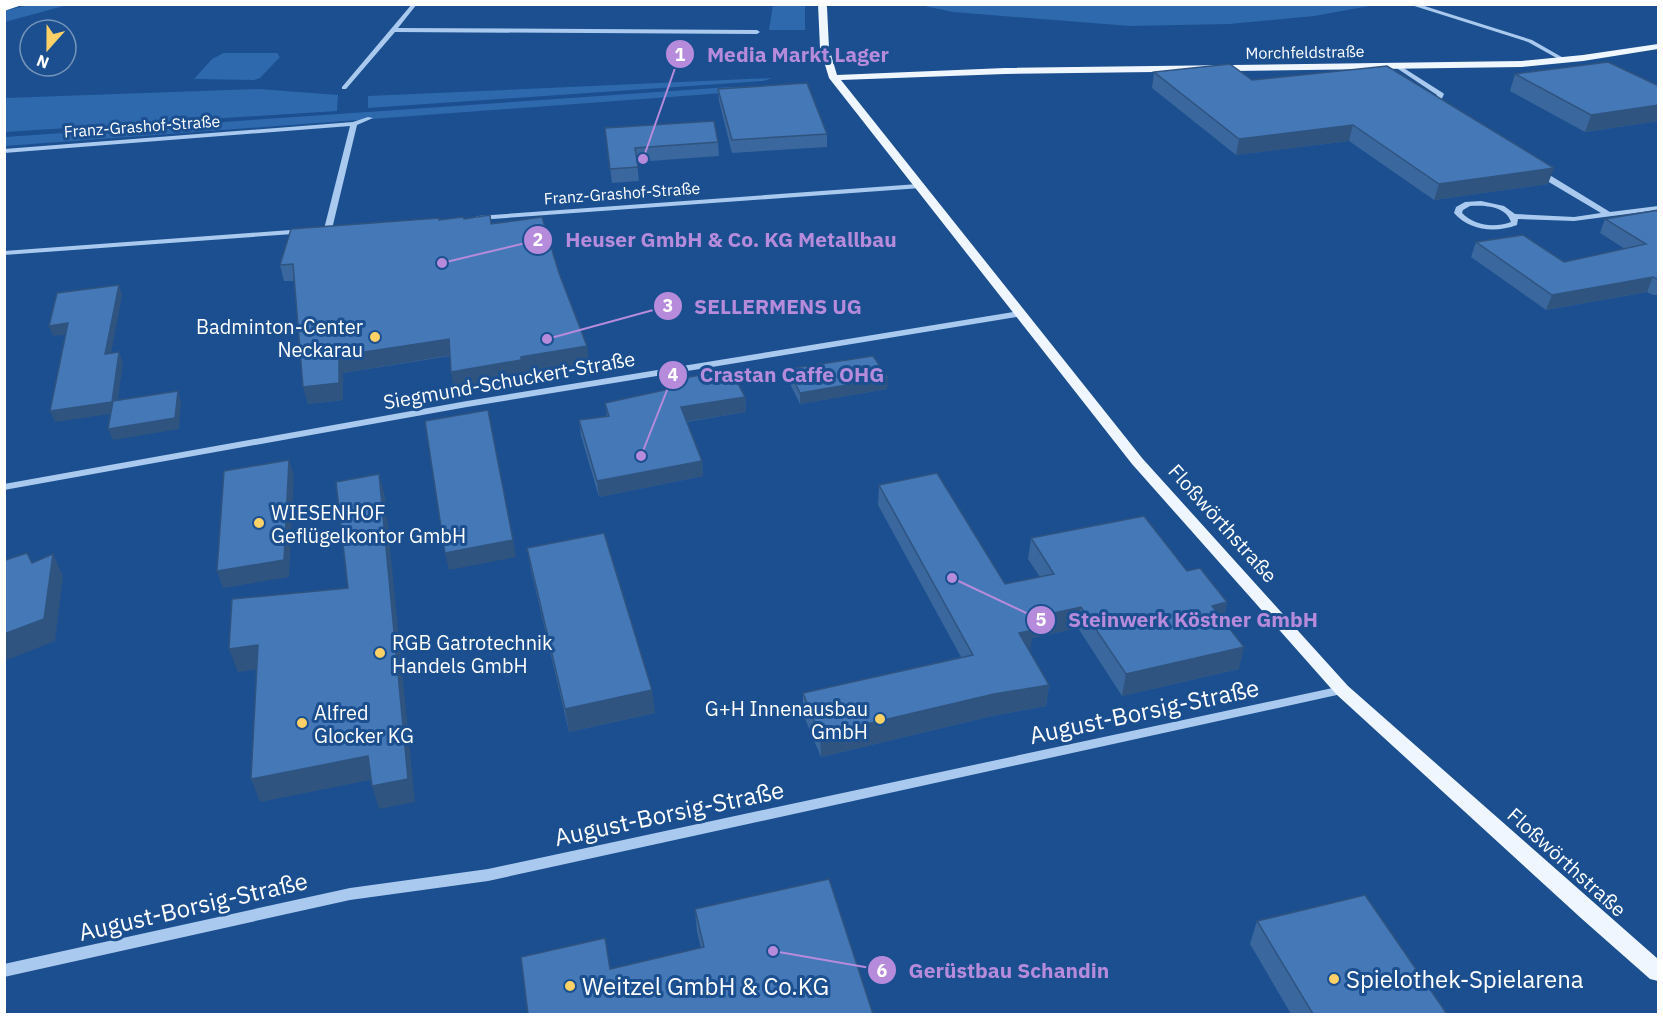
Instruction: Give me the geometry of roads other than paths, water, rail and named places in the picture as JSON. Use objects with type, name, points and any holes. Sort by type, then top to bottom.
[{"type":"highway","points":[[4,8],[16,4]]},
{"type":"main road","name":"Floßwörthstraße","points":[[822,4],[825,12],[823,31],[829,71],[1148,474],[1342,690],[1571,897],[1659,972]]},
{"type":"main road","name":"Morchfeldstraße","points":[[834,78],[1522,64],[1659,46]]},
{"type":"main road","name":"Morchfeldstraße","points":[[842,89],[950,74]]},
{"type":"street","points":[[344,88],[415,4]]},
{"type":"street","points":[[1410,4],[1530,41],[1564,60]]},
{"type":"street","points":[[393,30],[702,35],[757,32]]},
{"type":"street","points":[[1397,66],[1441,94],[1434,107],[1443,113]]},
{"type":"street","name":"Franz-Grashof-Straße","points":[[4,151],[354,124],[370,118]]},
{"type":"street","points":[[328,229],[354,124]]},
{"type":"street","points":[[1535,170],[1609,214]]},
{"type":"street","name":"Franz-Grashof-Straße","points":[[468,219],[918,186]]},
{"type":"street","points":[[1514,216],[1514,223],[1493,227],[1467,221],[1461,217],[1458,210],[1468,204],[1485,204],[1503,208],[1514,216],[1559,220],[1659,208]]},
{"type":"street","points":[[4,253],[340,228]]},
{"type":"street","name":"Siegmund-Schuckert-Straße","points":[[4,487],[467,404],[1020,314]]},
{"type":"street","name":"August-Borsig-Straße","points":[[4,971],[350,894],[488,875],[1342,690]]},
{"type":"place","name":"Media Markt Lager","points":[[643,159]]},
{"type":"place","name":"Heuser GmbH & Co. KG Metallbau","points":[[442,263]]},
{"type":"place","name":"Badminton-Center Neckarau","points":[[375,337]]},
{"type":"place","name":"SELLERMENS UG","points":[[547,339]]},
{"type":"place","name":"Crastan Caffe OHG","points":[[641,456]]},
{"type":"place","name":"WIESENHOF Geflügelkontor GmbH","points":[[259,523]]},
{"type":"place","name":"Steinwerk Köstner GmbH","points":[[952,578]]},
{"type":"place","name":"RGB Gatrotechnik Handels GmbH","points":[[380,653]]},
{"type":"place","name":"G+H Innenausbau GmbH","points":[[880,719]]},
{"type":"place","name":"Alfred Glocker KG","points":[[302,723]]},
{"type":"place","name":"Gerüstbau Schandin","points":[[773,951]]},
{"type":"place","name":"Spielothek-Spielarena","points":[[1334,979]]},
{"type":"place","name":"Weitzel GmbH & Co.KG","points":[[570,986]]}]
